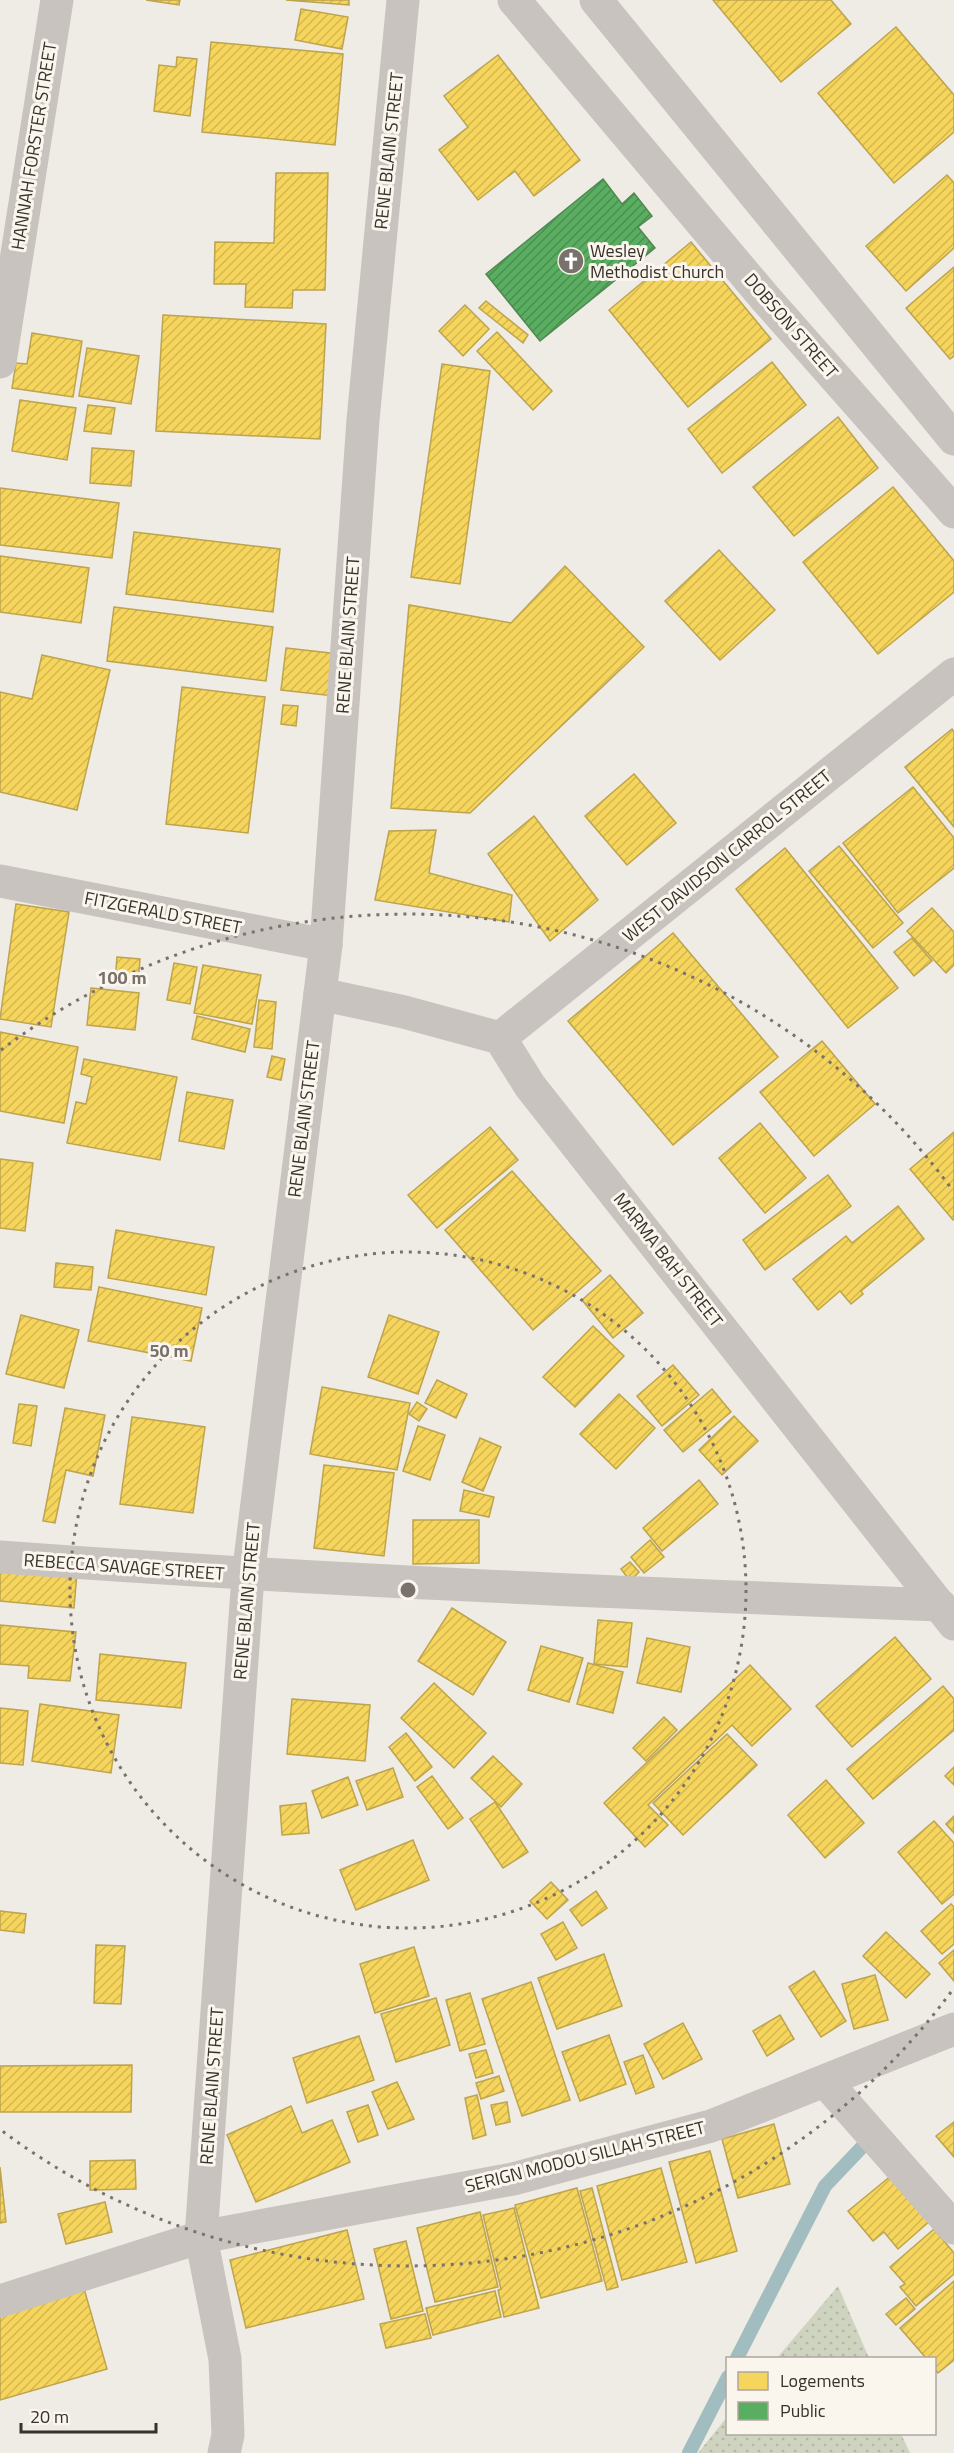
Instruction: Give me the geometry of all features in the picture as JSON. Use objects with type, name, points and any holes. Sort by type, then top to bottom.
[{"type":"street","name":"HANNAH FORSTER STREET","points":[[0,363],[57,0]]},
{"type":"street","name":"RENE BLAIN STREET","points":[[224,2453],[228,2435],[225,2359],[201,2237],[248,1576],[326,945],[363,420],[403,0]]},
{"type":"street","name":"DOBSON STREET","points":[[514,0],[765,298],[954,512]]},
{"type":"street","points":[[596,0],[954,439]]},
{"type":"street","name":"WEST DAVIDSON CARROL STREET","points":[[500,1038],[954,675]]},
{"type":"street","name":"FITZGERALD STREET","points":[[0,881],[326,945]]},
{"type":"street","points":[[320,994],[404,1012],[500,1038]]},
{"type":"street","name":"MARMA BAH STREET","points":[[500,1038],[538,1095],[947,1615]]},
{"type":"street","name":"REBECCA SAVAGE STREET","points":[[0,1557],[248,1576],[947,1615]]},
{"type":"street","name":"SERIGN MODOU SILLAH STREET","points":[[0,2301],[201,2237],[513,2179],[711,2126],[954,2029]]},
{"type":"street","points":[[825,2081],[954,2228]]},
{"type":"green space","points":[[838,2286],[869,2357],[778,2357]]},
{"type":"green space","points":[[726,2418],[726,2435],[901,2435],[910,2453],[698,2453]]},
{"type":"building: Logements","points":[[146,0],[180,0],[179,5]]},
{"type":"building: Logements","points":[[286,0],[349,0],[349,5]]},
{"type":"building: Logements","points":[[713,0],[831,0],[851,24],[781,82]]},
{"type":"building: Logements","points":[[301,9],[348,17],[342,49],[295,40]]},
{"type":"building: Logements","points":[[896,27],[954,95],[954,132],[894,183],[818,93]]},
{"type":"building: Logements","points":[[211,42],[343,54],[335,145],[202,132]]},
{"type":"building: Logements","points":[[498,55],[580,160],[534,196],[515,171],[478,200],[439,150],[468,127],[444,96]]},
{"type":"building: Logements","points":[[177,57],[197,59],[190,116],[154,111],[159,65],[176,67]]},
{"type":"building: Logements","points":[[276,173],[328,173],[325,290],[293,290],[292,308],[245,307],[246,284],[214,284],[215,242],[274,243]]},
{"type":"building: Logements","points":[[947,175],[954,183],[954,248],[906,291],[866,246]]},
{"type":"building: Logements","points":[[691,242],[771,339],[688,407],[609,310]]},
{"type":"building: Logements","points":[[954,267],[954,356],[950,359],[906,308]]},
{"type":"building: Logements","points":[[486,301],[528,335],[523,343],[479,308]]},
{"type":"building: Logements","points":[[465,305],[489,329],[463,356],[439,331]]},
{"type":"building: Logements","points":[[163,315],[326,324],[320,439],[156,431]]},
{"type":"building: Logements","points":[[497,332],[552,391],[533,410],[477,351]]},
{"type":"building: Logements","points":[[32,333],[82,341],[73,397],[12,388],[16,363],[27,364]]},
{"type":"building: Logements","points":[[87,348],[139,356],[131,404],[79,396]]},
{"type":"building: Logements","points":[[772,362],[806,405],[722,473],[688,429]]},
{"type":"building: Logements","points":[[442,364],[490,371],[460,584],[411,577]]},
{"type":"building: Logements","points":[[20,400],[76,408],[67,460],[12,451]]},
{"type":"building: Logements","points":[[88,405],[115,408],[111,434],[84,431]]},
{"type":"building: Logements","points":[[838,417],[878,468],[794,536],[753,487]]},
{"type":"building: Logements","points":[[92,448],[134,451],[131,486],[90,483]]},
{"type":"building: Logements","points":[[893,487],[954,561],[954,592],[878,654],[803,562]]},
{"type":"building: Logements","points":[[0,488],[119,503],[112,558],[0,545]]},
{"type":"building: Logements","points":[[134,532],[280,549],[273,612],[126,594]]},
{"type":"building: Logements","points":[[719,550],[775,610],[720,660],[665,601]]},
{"type":"building: Logements","points":[[0,556],[89,568],[81,623],[0,612]]},
{"type":"building: Logements","points":[[565,566],[644,647],[470,813],[391,808],[409,605],[511,623]]},
{"type":"building: Logements","points":[[114,607],[273,627],[266,681],[107,661]]},
{"type":"building: Logements","points":[[286,648],[339,654],[334,696],[281,690]]},
{"type":"building: Logements","points":[[42,655],[110,670],[77,810],[0,792],[0,692],[32,699]]},
{"type":"building: Logements","points":[[182,687],[265,697],[248,833],[166,824]]},
{"type":"building: Logements","points":[[283,705],[298,706],[296,726],[281,724]]},
{"type":"building: Logements","points":[[952,729],[954,732],[954,827],[905,767]]},
{"type":"building: Logements","points":[[634,774],[676,823],[627,865],[585,816]]},
{"type":"building: Logements","points":[[913,787],[954,838],[954,868],[898,913],[843,843]]},
{"type":"building: Logements","points":[[534,816],[598,900],[550,941],[488,854]]},
{"type":"building: Logements","points":[[436,830],[429,873],[512,895],[509,922],[375,900],[389,831]]},
{"type":"building: Logements","points":[[839,846],[903,923],[873,948],[809,871]]},
{"type":"building: Logements","points":[[785,848],[898,988],[848,1028],[736,889]]},
{"type":"building: Logements","points":[[16,904],[69,912],[51,1027],[0,1019]]},
{"type":"building: Logements","points":[[932,908],[954,932],[954,965],[946,973],[907,931]]},
{"type":"building: Logements","points":[[673,933],[778,1057],[673,1145],[568,1021]]},
{"type":"building: Logements","points":[[912,938],[932,961],[914,976],[894,952]]},
{"type":"building: Logements","points":[[117,957],[140,959],[138,984],[115,982]]},
{"type":"building: Logements","points":[[174,963],[197,967],[190,1004],[167,1000]]},
{"type":"building: Logements","points":[[203,965],[261,975],[252,1024],[194,1013]]},
{"type":"building: Logements","points":[[91,988],[139,993],[135,1030],[87,1025]]},
{"type":"building: Logements","points":[[259,1000],[276,1002],[272,1049],[254,1047]]},
{"type":"building: Logements","points":[[197,1016],[250,1029],[245,1052],[192,1039]]},
{"type":"building: Logements","points":[[0,1032],[78,1047],[64,1123],[0,1111]]},
{"type":"building: Logements","points":[[822,1041],[875,1104],[814,1156],[760,1092]]},
{"type":"building: Logements","points":[[272,1056],[285,1059],[281,1080],[267,1077]]},
{"type":"building: Logements","points":[[84,1059],[177,1077],[160,1160],[67,1143],[76,1102],[86,1104],[92,1077],[81,1074]]},
{"type":"building: Logements","points":[[187,1092],[233,1100],[224,1149],[179,1141]]},
{"type":"building: Logements","points":[[760,1123],[806,1178],[765,1213],[719,1158]]},
{"type":"building: Logements","points":[[490,1127],[518,1160],[437,1228],[408,1195]]},
{"type":"building: Logements","points":[[954,1132],[954,1219],[953,1220],[910,1169]]},
{"type":"building: Logements","points":[[0,1159],[33,1163],[25,1231],[0,1228]]},
{"type":"building: Logements","points":[[512,1171],[601,1271],[533,1330],[445,1230]]},
{"type":"building: Logements","points":[[828,1175],[851,1206],[765,1270],[743,1240]]},
{"type":"building: Logements","points":[[898,1206],[924,1239],[861,1291],[863,1294],[851,1304],[840,1291],[818,1310],[793,1279],[846,1236],[852,1243]]},
{"type":"building: Logements","points":[[116,1230],[214,1247],[206,1295],[108,1278]]},
{"type":"building: Logements","points":[[56,1263],[93,1267],[91,1290],[54,1287]]},
{"type":"building: Logements","points":[[610,1275],[643,1313],[613,1338],[582,1300]]},
{"type":"building: Logements","points":[[99,1287],[202,1308],[191,1361],[88,1341]]},
{"type":"building: Logements","points":[[21,1315],[79,1330],[64,1388],[6,1374]]},
{"type":"building: Logements","points":[[389,1315],[439,1332],[418,1394],[368,1377]]},
{"type":"building: Logements","points":[[593,1326],[624,1356],[575,1407],[543,1377]]},
{"type":"building: Logements","points":[[673,1365],[699,1395],[662,1426],[637,1396]]},
{"type":"building: Logements","points":[[437,1380],[467,1394],[456,1418],[425,1403]]},
{"type":"building: Logements","points":[[322,1387],[410,1403],[397,1470],[310,1454]]},
{"type":"building: Logements","points":[[712,1389],[731,1412],[683,1452],[664,1430]]},
{"type":"building: Logements","points":[[619,1394],[655,1428],[616,1469],[580,1434]]},
{"type":"building: Logements","points":[[417,1402],[427,1409],[419,1421],[409,1414]]},
{"type":"building: Logements","points":[[19,1404],[37,1406],[31,1446],[13,1443]]},
{"type":"building: Logements","points":[[65,1408],[105,1415],[93,1476],[66,1470],[55,1523],[43,1521]]},
{"type":"building: Logements","points":[[734,1416],[758,1441],[722,1475],[699,1450]]},
{"type":"building: Logements","points":[[132,1417],[205,1427],[193,1513],[120,1504]]},
{"type":"building: Logements","points":[[418,1426],[445,1435],[430,1480],[403,1471]]},
{"type":"building: Logements","points":[[480,1438],[501,1447],[483,1491],[462,1482]]},
{"type":"building: Logements","points":[[324,1465],[394,1473],[384,1556],[314,1548]]},
{"type":"building: Logements","points":[[699,1480],[718,1504],[662,1551],[643,1528]]},
{"type":"building: Logements","points":[[464,1490],[494,1497],[489,1517],[460,1511]]},
{"type":"building: Logements","points":[[413,1520],[479,1520],[479,1563],[413,1564]]},
{"type":"building: Logements","points":[[650,1540],[664,1557],[644,1573],[631,1557]]},
{"type":"building: Logements","points":[[630,1562],[639,1572],[630,1581],[621,1569]]},
{"type":"building: Logements","points":[[0,1565],[77,1573],[74,1608],[0,1601]]},
{"type":"building: Logements","points":[[452,1608],[506,1642],[473,1695],[418,1661]]},
{"type":"building: Logements","points":[[598,1620],[632,1623],[627,1667],[594,1664]]},
{"type":"building: Logements","points":[[0,1625],[76,1632],[70,1681],[28,1678],[29,1666],[0,1664]]},
{"type":"building: Logements","points":[[895,1637],[931,1679],[852,1747],[816,1706]]},
{"type":"building: Logements","points":[[647,1638],[690,1647],[681,1692],[637,1683]]},
{"type":"building: Logements","points":[[541,1646],[583,1658],[569,1702],[528,1690]]},
{"type":"building: Logements","points":[[100,1654],[186,1663],[181,1708],[96,1700]]},
{"type":"building: Logements","points":[[588,1663],[623,1672],[613,1713],[577,1704]]},
{"type":"building: Logements","points":[[750,1665],[791,1709],[752,1746],[732,1725],[648,1805],[668,1825],[645,1847],[604,1803]]},
{"type":"building: Logements","points":[[434,1683],[486,1733],[454,1768],[401,1718]]},
{"type":"building: Logements","points":[[943,1686],[954,1699],[954,1730],[873,1799],[847,1769]]},
{"type":"building: Logements","points":[[292,1699],[370,1705],[365,1761],[287,1754]]},
{"type":"building: Logements","points":[[40,1704],[119,1715],[111,1773],[32,1761]]},
{"type":"building: Logements","points":[[0,1708],[28,1711],[23,1765],[0,1763]]},
{"type":"building: Logements","points":[[664,1717],[677,1730],[646,1761],[633,1748]]},
{"type":"building: Logements","points":[[406,1733],[432,1767],[415,1781],[389,1747]]},
{"type":"building: Logements","points":[[727,1734],[757,1765],[683,1835],[653,1803]]},
{"type":"building: Logements","points":[[493,1756],[522,1784],[501,1807],[471,1778]]},
{"type":"building: Logements","points":[[954,1767],[954,1785],[945,1776]]},
{"type":"building: Logements","points":[[393,1768],[403,1797],[367,1810],[356,1781]]},
{"type":"building: Logements","points":[[432,1776],[463,1818],[448,1829],[417,1787]]},
{"type":"building: Logements","points":[[348,1777],[358,1805],[322,1818],[312,1791]]},
{"type":"building: Logements","points":[[826,1780],[864,1823],[825,1858],[788,1815]]},
{"type":"building: Logements","points":[[495,1802],[528,1852],[503,1868],[470,1819]]},
{"type":"building: Logements","points":[[306,1803],[309,1833],[282,1835],[280,1806]]},
{"type":"building: Logements","points":[[954,1816],[954,1833],[946,1824]]},
{"type":"building: Logements","points":[[934,1821],[954,1843],[954,1894],[942,1904],[898,1852]]},
{"type":"building: Logements","points":[[413,1840],[429,1880],[356,1910],[340,1870]]},
{"type":"building: Logements","points":[[551,1882],[568,1900],[547,1919],[530,1901]]},
{"type":"building: Logements","points":[[596,1891],[607,1908],[582,1926],[570,1910]]},
{"type":"building: Logements","points":[[951,1904],[954,1907],[954,1944],[942,1954],[921,1931]]},
{"type":"building: Logements","points":[[0,1911],[26,1914],[24,1933],[0,1930]]},
{"type":"building: Logements","points":[[563,1922],[577,1948],[556,1960],[541,1934]]},
{"type":"building: Logements","points":[[886,1932],[930,1974],[906,1998],[863,1956]]},
{"type":"building: Logements","points":[[96,1945],[125,1946],[121,2004],[94,2003]]},
{"type":"building: Logements","points":[[414,1947],[429,1996],[375,2013],[360,1964]]},
{"type":"building: Logements","points":[[954,1950],[954,1981],[939,1963]]},
{"type":"building: Logements","points":[[604,1954],[622,2006],[557,2029],[538,1978]]},
{"type":"building: Logements","points":[[814,1971],[846,2021],[821,2037],[789,1987]]},
{"type":"building: Logements","points":[[875,1975],[888,2020],[854,2029],[842,1984]]},
{"type":"building: Logements","points":[[531,1982],[570,2100],[522,2116],[482,1999]]},
{"type":"building: Logements","points":[[470,1993],[485,2044],[460,2051],[446,2000]]},
{"type":"building: Logements","points":[[436,1998],[450,2045],[396,2062],[381,2014]]},
{"type":"building: Logements","points":[[780,2015],[794,2039],[767,2056],[753,2031]]},
{"type":"building: Logements","points":[[683,2023],[702,2059],[663,2079],[644,2044]]},
{"type":"building: Logements","points":[[609,2035],[626,2084],[580,2101],[562,2052]]},
{"type":"building: Logements","points":[[359,2036],[374,2080],[307,2103],[293,2058]]},
{"type":"building: Logements","points":[[486,2050],[493,2073],[476,2078],[469,2054]]},
{"type":"building: Logements","points":[[643,2055],[654,2087],[636,2094],[624,2062]]},
{"type":"building: Logements","points":[[132,2065],[131,2112],[0,2112],[0,2066]]},
{"type":"building: Logements","points":[[499,2076],[504,2091],[481,2099],[476,2083]]},
{"type":"building: Logements","points":[[397,2082],[414,2119],[388,2129],[372,2092]]},
{"type":"building: Logements","points":[[477,2095],[486,2135],[473,2139],[465,2098]]},
{"type":"building: Logements","points":[[507,2102],[510,2122],[496,2125],[491,2105]]},
{"type":"building: Logements","points":[[368,2105],[378,2135],[358,2142],[347,2112]]},
{"type":"building: Logements","points":[[291,2106],[302,2133],[332,2120],[350,2162],[256,2202],[227,2135]]},
{"type":"building: Logements","points":[[954,2122],[954,2157],[936,2136]]},
{"type":"building: Logements","points":[[774,2124],[790,2184],[738,2198],[722,2139]]},
{"type":"building: Logements","points":[[710,2151],[737,2251],[696,2263],[669,2162]]},
{"type":"building: Logements","points":[[135,2160],[136,2189],[90,2190],[90,2161]]},
{"type":"building: Logements","points":[[0,2167],[6,2222],[0,2223]]},
{"type":"building: Logements","points":[[661,2168],[687,2262],[622,2280],[597,2186]]},
{"type":"building: Logements","points":[[892,2175],[931,2220],[898,2249],[884,2232],[873,2241],[848,2211]]},
{"type":"building: Logements","points":[[577,2188],[602,2281],[541,2298],[515,2205]]},
{"type":"building: Logements","points":[[592,2188],[618,2287],[607,2290],[580,2191]]},
{"type":"building: Logements","points":[[105,2202],[112,2232],[66,2244],[58,2214]]},
{"type":"building: Logements","points":[[514,2208],[539,2308],[504,2317],[498,2290],[501,2289],[483,2215]]},
{"type":"building: Logements","points":[[480,2212],[498,2287],[435,2302],[417,2228]]},
{"type":"building: Logements","points":[[934,2229],[954,2253],[954,2274],[916,2306],[900,2287],[905,2284],[890,2267]]},
{"type":"building: Logements","points":[[347,2230],[364,2299],[246,2328],[230,2260]]},
{"type":"building: Logements","points":[[406,2241],[423,2311],[391,2319],[374,2249]]},
{"type":"building: Logements","points":[[954,2281],[954,2360],[938,2373],[936,2357],[925,2357],[900,2328]]},
{"type":"building: Logements","points":[[83,2285],[107,2369],[0,2400],[0,2309]]},
{"type":"building: Logements","points":[[495,2291],[501,2317],[433,2335],[426,2308]]},
{"type":"building: Logements","points":[[906,2298],[915,2309],[896,2325],[886,2314]]},
{"type":"building: Logements","points":[[425,2314],[431,2338],[386,2348],[380,2324]]},
{"type":"building: Public","name":"Wesley Methodist Church","points":[[603,179],[622,204],[634,193],[652,216],[638,227],[655,248],[540,341],[486,274]]},
{"type":"waterway","points":[[738,2357],[825,2186],[863,2146]]},
{"type":"waterway","points":[[689,2453],[726,2381]]},
{"type":"place","name":"Wesley Methodist Church","points":[[571,261]]}]
